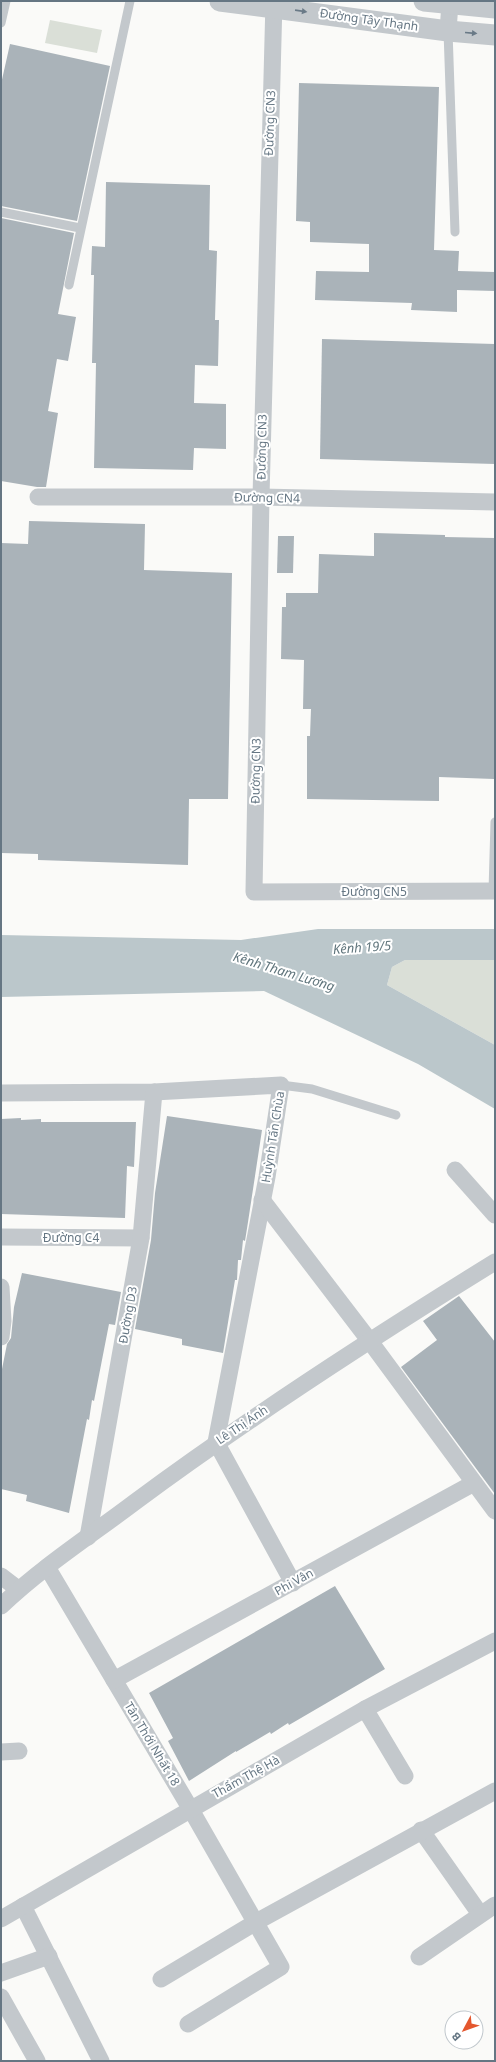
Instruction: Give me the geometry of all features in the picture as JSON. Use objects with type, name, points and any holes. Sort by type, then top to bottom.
[{"type":"street","name":"Đường Tây Thạnh","points":[[220,1],[274,4],[448,31],[495,35]]},
{"type":"street","points":[[424,1],[495,8]]},
{"type":"street","points":[[448,31],[450,3]]},
{"type":"street","name":"Đường CN3","points":[[254,892],[261,497],[274,4]]},
{"type":"street","name":"Đường CN4","points":[[38,497],[261,497],[495,502]]},
{"type":"street","name":"Đường CN5","points":[[254,892],[494,891]]},
{"type":"street","name":"Huỳnh Tấn Chùa","points":[[1,1092],[154,1092],[281,1084],[262,1200],[216,1442]]},
{"type":"street","name":"Đường D3","points":[[88,1537],[141,1238],[154,1092]]},
{"type":"street","points":[[455,1170],[495,1216]]},
{"type":"street","points":[[262,1200],[369,1340],[495,1512]]},
{"type":"street","name":"Đường C4","points":[[1,1237],[141,1238]]},
{"type":"street","name":"Lê Thị Ánh","points":[[1,1606],[18,1589],[216,1442],[369,1340],[495,1262]]},
{"type":"street","points":[[1,1287],[3,1321],[1,1337]]},
{"type":"street","points":[[216,1442],[293,1583]]},
{"type":"street","name":"Phi Vân","points":[[114,1680],[474,1483]]},
{"type":"street","name":"Tân Thới Nhất 18","points":[[47,1567],[190,1808],[281,1967],[188,2024]]},
{"type":"street","points":[[1,1576],[18,1589]]},
{"type":"street","name":"Thẩm Thệ Hà","points":[[1,1919],[190,1808],[365,1709],[495,1641]]},
{"type":"street","points":[[365,1709],[405,1776]]},
{"type":"street","points":[[1,1752],[19,1751]]},
{"type":"street","points":[[160,1979],[256,1922],[421,1830],[495,1791]]},
{"type":"street","points":[[421,1830],[480,1914]]},
{"type":"street","points":[[419,1957],[495,1905]]},
{"type":"street","points":[[23,1906],[102,2061]]},
{"type":"street","points":[[1,1973],[49,1956]]},
{"type":"street","points":[[1,1997],[37,2061]]},
{"type":"lane","points":[[1,24],[6,1]]},
{"type":"lane","points":[[69,285],[80,228],[130,1]]},
{"type":"lane","points":[[448,31],[455,232]]},
{"type":"lane","points":[[1,212],[80,228]]},
{"type":"lane","points":[[494,891],[495,822]]},
{"type":"lane","points":[[281,1084],[312,1089],[396,1115]]},
{"type":"shaded area","points":[[50,20],[102,30],[97,53],[45,43]]},
{"type":"shaded area","points":[[405,960],[495,960],[495,1045],[387,985],[392,967]]},
{"type":"water","name":"Kênh Tham Lương","points":[[318,929],[495,929],[495,960],[405,960],[392,967],[387,985],[495,1045],[495,1109],[418,1064],[264,991],[1,997],[1,935],[241,940]]},
{"type":"building","points":[[10,44],[110,66],[77,221],[1,206],[1,84]]},
{"type":"building","points":[[299,83],[439,87],[434,250],[459,251],[458,271],[495,272],[495,291],[457,290],[457,312],[411,310],[412,303],[315,300],[316,271],[369,272],[369,244],[310,242],[310,222],[296,221]]},
{"type":"building","points":[[106,182],[210,185],[209,250],[217,251],[215,320],[219,320],[218,366],[195,365],[194,403],[226,404],[226,449],[194,448],[193,470],[94,468],[96,363],[92,363],[94,275],[91,275],[92,246],[105,247]]},
{"type":"building","points":[[1,218],[74,233],[58,314],[76,317],[68,361],[57,359],[48,411],[58,413],[46,487],[1,481]]},
{"type":"building","points":[[322,339],[495,344],[495,464],[320,459]]},
{"type":"building","points":[[29,521],[145,524],[144,570],[232,573],[228,799],[189,799],[188,865],[38,860],[38,854],[1,853],[1,543],[28,544]]},
{"type":"building","points":[[374,533],[495,538],[494,779],[439,777],[439,801],[307,799],[307,736],[310,736],[311,709],[303,709],[304,660],[281,659],[282,607],[286,607],[286,593],[318,593],[319,554],[374,556]]},
{"type":"building","points":[[278,536],[294,536],[293,573],[277,573]]},
{"type":"building","points":[[167,1116],[262,1130],[245,1241],[243,1240],[241,1260],[238,1260],[237,1280],[235,1280],[223,1353],[182,1345],[182,1339],[135,1329],[151,1240],[155,1193]]},
{"type":"building","points":[[21,1118],[21,1120],[41,1119],[41,1122],[136,1122],[134,1167],[127,1166],[125,1218],[1,1214],[1,1119]]},
{"type":"building","points":[[22,1273],[121,1292],[115,1325],[109,1324],[94,1401],[92,1400],[89,1420],[87,1419],[69,1513],[26,1501],[27,1495],[1,1489],[1,1374],[7,1344],[11,1338],[14,1307]]},
{"type":"building","points":[[459,1296],[495,1342],[495,1494],[401,1367],[437,1340],[423,1321]]},
{"type":"building","points":[[335,1586],[385,1669],[289,1725],[288,1723],[271,1734],[270,1732],[236,1751],[189,1781],[168,1741],[173,1738],[149,1693]]},
{"type":"water label","name":"Kênh 19/5","points":[[362,947]]}]
